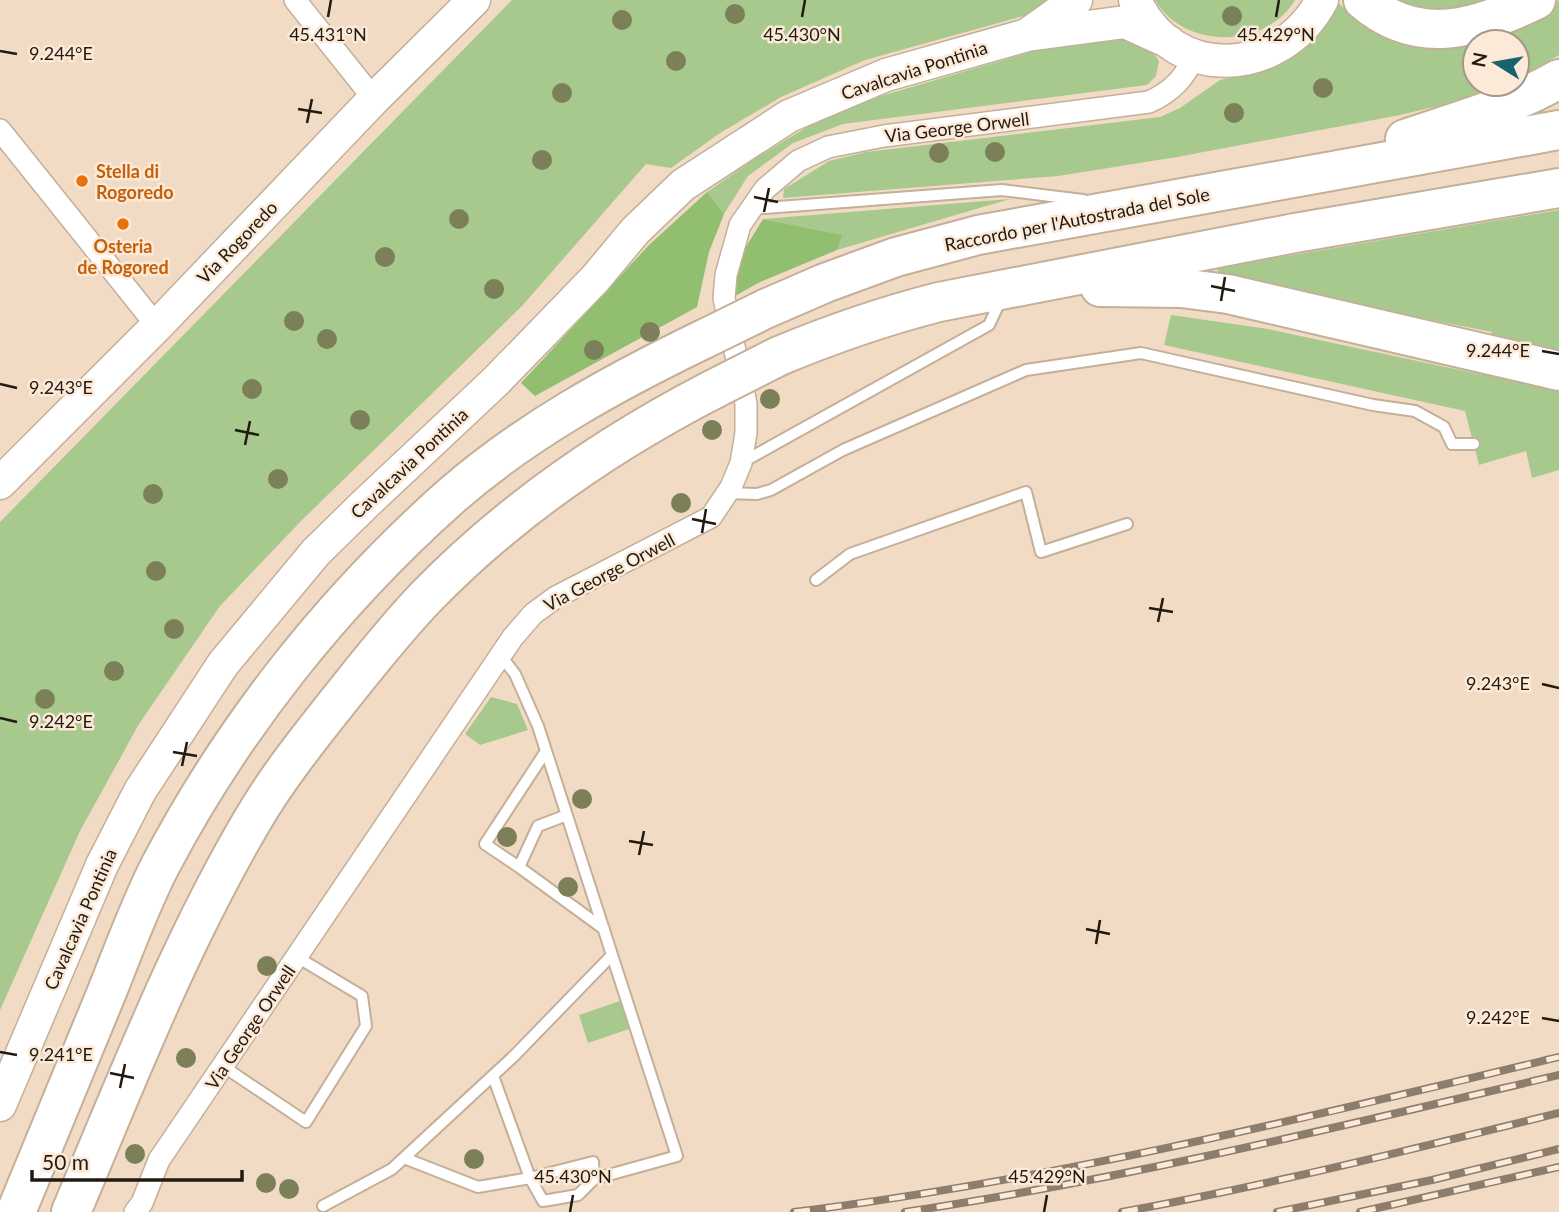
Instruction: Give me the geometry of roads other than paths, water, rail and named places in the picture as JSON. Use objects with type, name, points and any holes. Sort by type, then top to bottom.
[{"type":"highway","points":[[1363,0],[1394,20],[1410,26],[1458,29],[1480,24],[1536,0]]},
{"type":"highway","points":[[1276,182],[1500,107],[1559,79]]},
{"type":"highway","name":"Raccordo per l'Autostrada del Sole","points":[[16,1212],[158,870],[193,806],[277,682],[331,617],[384,560],[452,496],[508,453],[630,375],[765,309],[895,257],[978,235],[1559,130]]},
{"type":"highway","points":[[71,1212],[172,976],[209,899],[253,819],[308,739],[427,596],[494,534],[552,488],[615,445],[714,389],[779,356],[832,334],[891,315],[1007,288],[1294,233],[1559,188]]},
{"type":"highway","points":[[1007,288],[1124,287],[1205,290],[1559,371]]},
{"type":"street","points":[[295,0],[374,99]]},
{"type":"street","name":"Via Rogoredo","points":[[0,483],[474,0]]},
{"type":"street","name":"Cavalcavia Pontinia","points":[[1027,35],[1076,0]]},
{"type":"street","points":[[1135,0],[1151,25],[1181,48],[1228,61],[1263,55],[1284,44],[1302,29],[1322,0]]},
{"type":"street","name":"Cavalcavia Pontinia","points":[[0,1105],[102,865],[140,791],[223,664],[316,552],[496,382],[595,279],[635,231],[683,185],[789,116],[830,97],[886,75],[1027,35],[1125,22],[1181,48]]},
{"type":"street","name":"Via George Orwell","points":[[135,1212],[142,1203],[159,1160],[500,656],[533,614],[556,597],[711,517],[727,493],[741,463],[746,433],[746,404],[724,298],[726,275],[740,225],[765,189],[798,161],[828,147],[884,136],[1149,102],[1182,79],[1181,48]]},
{"type":"street","points":[[0,130],[157,326]]},
{"type":"lane","points":[[752,207],[787,207],[1002,190],[1138,206]]},
{"type":"lane","points":[[741,463],[989,325],[1007,288]]},
{"type":"lane","points":[[727,493],[757,494],[771,490],[844,450],[1026,370],[1141,353],[1373,405],[1415,411],[1444,427],[1452,444],[1474,444]]},
{"type":"lane","points":[[816,580],[850,554],[1026,492],[1041,552],[1127,524]]},
{"type":"lane","points":[[493,1076],[530,1178],[543,1202],[578,1195],[594,1179],[677,1156],[546,751],[515,674],[500,656]]},
{"type":"lane","points":[[546,751],[485,844],[604,929]]},
{"type":"lane","points":[[519,867],[538,826],[567,815]]},
{"type":"lane","points":[[323,1206],[392,1169],[493,1076],[612,955]]},
{"type":"lane","points":[[225,1064],[233,1073],[306,1122],[366,1026],[362,996],[297,957]]},
{"type":"lane","points":[[404,1158],[478,1187],[593,1163],[594,1179]]},
{"type":"railway","points":[[794,1212],[891,1199],[1083,1165],[1274,1124],[1559,1057]]},
{"type":"railway","points":[[905,1212],[1151,1168],[1559,1075]]},
{"type":"railway","points":[[1122,1212],[1287,1178],[1559,1113]]},
{"type":"railway","points":[[1277,1212],[1432,1180],[1559,1149]]},
{"type":"railway","points":[[1360,1212],[1559,1167]]},
{"type":"place","name":"Stella di Rogoredo","points":[[82,181]]},
{"type":"place","name":"Osteria de Rogored","points":[[123,224]]}]
